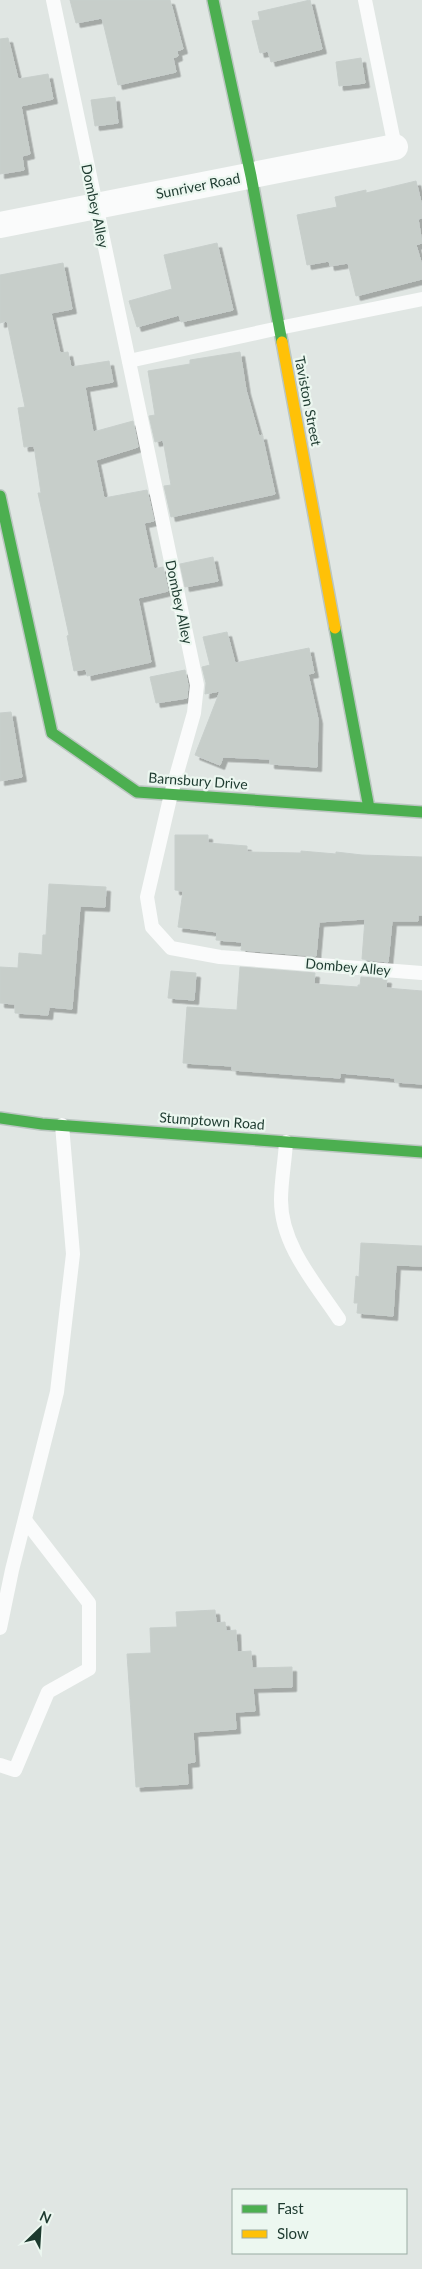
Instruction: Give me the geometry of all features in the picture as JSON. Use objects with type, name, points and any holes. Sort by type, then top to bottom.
[{"type":"street","name":"Taviston Street","points":[[213,0],[251,176],[369,808]]},
{"type":"street","name":"Sunriver Road","points":[[0,225],[396,147]]},
{"type":"street","name":"Barnsbury Drive","points":[[0,496],[52,733],[137,792],[422,812]]},
{"type":"street","name":"Stumptown Road","points":[[0,1118],[62,1125],[422,1152]]},
{"type":"lane","name":"Dombey Alley","points":[[53,0],[196,685],[194,713],[171,794],[147,896],[152,927],[171,948],[220,957],[422,974]]},
{"type":"lane","points":[[365,0],[396,147]]},
{"type":"lane","points":[[129,361],[422,299]]},
{"type":"lane","points":[[0,1628],[56,1392],[74,1254],[62,1125]]},
{"type":"lane","points":[[286,1142],[281,1200],[285,1225],[294,1252],[339,1319]]},
{"type":"lane","points":[[0,1765],[15,1770],[48,1692],[89,1669],[89,1603],[25,1520]]},
{"type":"building","points":[[70,0],[170,0],[183,49],[177,51],[178,56],[173,58],[176,72],[118,85],[102,18],[76,23]]},
{"type":"building","points":[[310,0],[322,49],[271,62],[268,51],[260,53],[252,21],[260,20],[258,12]]},
{"type":"building","points":[[8,38],[18,79],[48,74],[53,99],[21,106],[30,154],[22,156],[24,170],[0,174],[0,39]]},
{"type":"building","points":[[361,58],[365,83],[339,86],[336,62]]},
{"type":"building","points":[[115,97],[118,123],[95,126],[91,100]]},
{"type":"building","points":[[416,181],[422,206],[422,218],[418,219],[422,243],[416,245],[422,265],[422,279],[356,296],[348,263],[330,266],[329,261],[307,265],[297,215],[337,207],[335,197],[366,190],[366,193]]},
{"type":"building","points":[[217,243],[233,310],[181,322],[179,315],[137,327],[129,301],[172,289],[164,255]]},
{"type":"building","points":[[63,263],[72,309],[51,313],[60,353],[68,352],[71,367],[109,361],[113,382],[85,387],[93,432],[133,421],[138,447],[96,460],[104,498],[147,490],[154,521],[144,523],[154,569],[163,567],[168,591],[138,598],[151,662],[87,676],[86,669],[74,671],[67,636],[69,635],[38,493],[41,493],[34,446],[24,447],[18,408],[25,407],[7,321],[0,323],[0,275]]},
{"type":"building","points":[[240,352],[246,390],[259,436],[262,435],[275,494],[171,517],[164,486],[171,485],[163,440],[155,442],[149,416],[155,415],[148,371],[190,364],[190,360]]},
{"type":"building","points":[[213,557],[218,581],[185,587],[180,564]]},
{"type":"building","points":[[227,632],[235,663],[309,648],[314,673],[308,674],[318,719],[317,767],[270,764],[270,759],[223,757],[220,765],[195,755],[220,691],[205,694],[206,683],[202,667],[210,665],[203,637]]},
{"type":"building","points":[[185,670],[188,685],[187,698],[156,703],[150,677]]},
{"type":"building","points":[[11,712],[22,777],[0,781],[0,713]]},
{"type":"building","points":[[175,835],[208,835],[208,843],[247,846],[247,852],[301,853],[301,851],[336,854],[336,852],[422,857],[422,915],[418,915],[418,921],[392,921],[388,962],[362,959],[365,919],[319,922],[316,956],[241,950],[242,942],[216,940],[217,932],[178,927],[183,891],[175,890]]},
{"type":"building","points":[[49,884],[106,887],[105,907],[80,906],[72,1009],[49,1007],[48,1015],[15,1013],[15,1004],[0,1003],[0,967],[18,968],[19,953],[42,955],[43,935],[46,935]]},
{"type":"building","points":[[240,967],[315,973],[314,984],[358,987],[361,977],[387,979],[386,988],[422,991],[422,1084],[395,1082],[395,1078],[340,1073],[340,1078],[232,1070],[232,1066],[183,1063],[187,1007],[237,1010]]},
{"type":"building","points":[[171,971],[196,973],[194,1000],[168,998]]},
{"type":"building","points":[[361,1243],[422,1246],[422,1266],[396,1265],[393,1316],[357,1313],[358,1303],[354,1303],[356,1276],[359,1277]]},
{"type":"building","points":[[215,1610],[216,1623],[225,1622],[226,1631],[236,1630],[237,1652],[251,1651],[252,1668],[292,1667],[292,1687],[253,1688],[255,1711],[235,1712],[236,1729],[193,1732],[195,1762],[187,1763],[188,1784],[136,1787],[127,1654],[151,1653],[150,1628],[177,1627],[176,1612]]},
{"type":"traffic: fast","points":[[213,0],[251,176],[282,342]]},
{"type":"traffic: fast","points":[[0,496],[52,733],[137,792],[422,812]]},
{"type":"traffic: fast","points":[[335,628],[369,808]]},
{"type":"traffic: fast","points":[[0,1118],[42,1124],[422,1152]]},
{"type":"traffic: slow","points":[[282,342],[335,628]]}]
